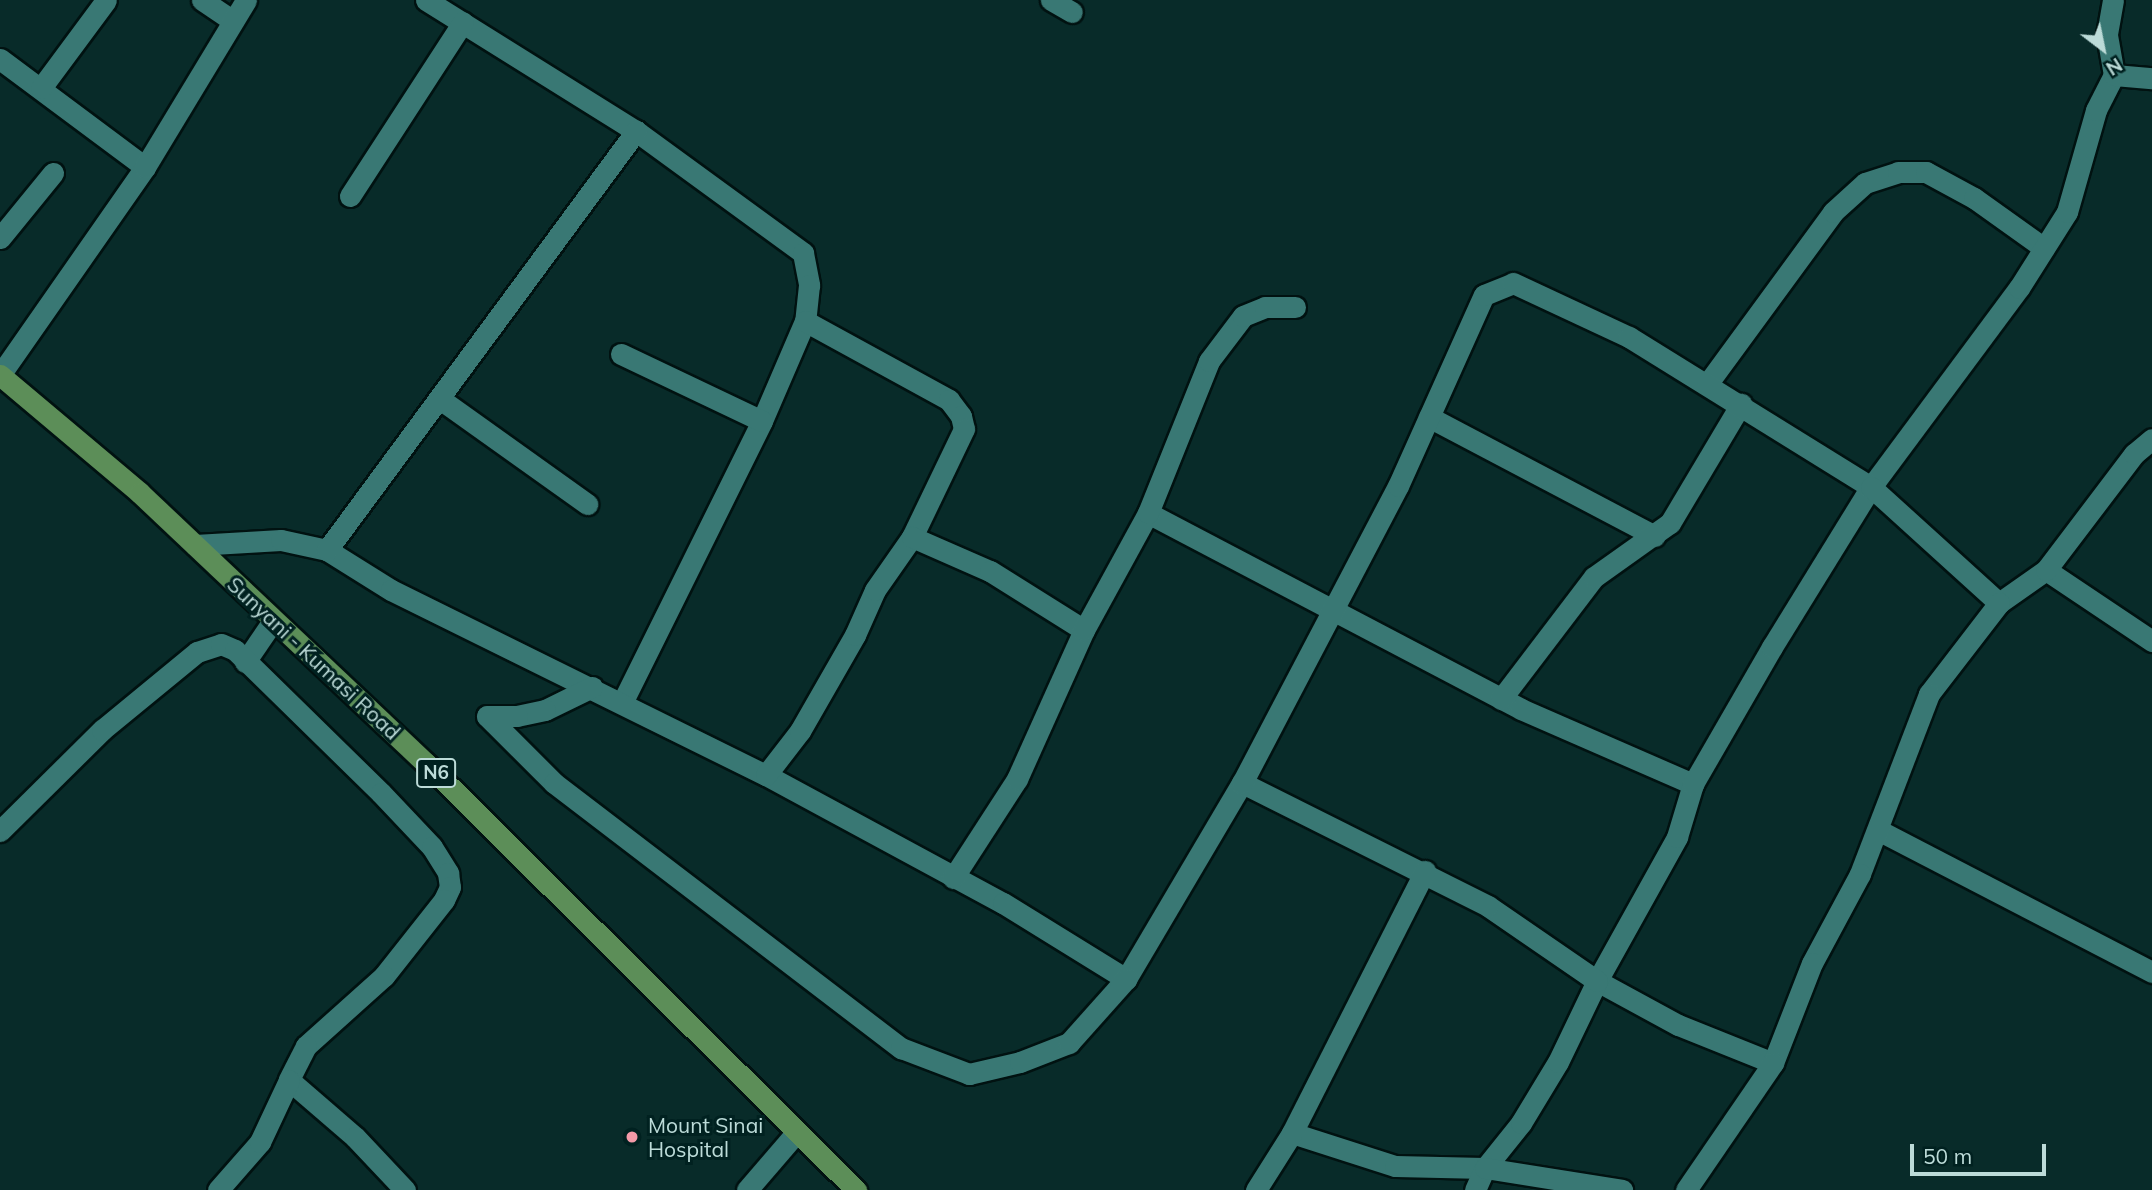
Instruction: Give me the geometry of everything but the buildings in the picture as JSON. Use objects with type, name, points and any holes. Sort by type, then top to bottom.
[{"type":"main road","name":"Sunyani - Kumasi Road","points":[[0,375],[195,545],[522,855],[796,1133],[856,1190]]},
{"type":"street","points":[[41,88],[106,0]]},
{"type":"street","points":[[202,0],[233,21]]},
{"type":"street","points":[[0,375],[145,167],[246,0]]},
{"type":"street","points":[[426,0],[636,131],[803,253],[809,285],[805,321],[762,421],[622,702]]},
{"type":"street","points":[[1051,0],[1072,12]]},
{"type":"street","points":[[1475,1190],[1485,1168],[1521,1123],[1558,1062],[1597,981],[1677,837],[1693,784],[1871,487],[2045,248],[2067,212],[2096,110],[2114,75],[2107,35],[2113,0]]},
{"type":"street","points":[[350,196],[463,22]]},
{"type":"street","points":[[0,59],[145,167]]},
{"type":"street","points":[[2114,75],[2152,78]]},
{"type":"street","points":[[327,550],[636,131]]},
{"type":"street","points":[[1708,383],[1833,212],[1866,183],[1898,172],[1926,172],[1974,198],[2045,248]]},
{"type":"street","points":[[0,238],[53,173]]},
{"type":"street","points":[[592,687],[545,710],[517,716],[487,716],[554,783],[901,1048],[969,1074],[1020,1062],[1069,1043],[1126,979],[1242,783],[1329,611],[1398,486],[1484,295],[1513,283],[1629,337],[1708,383],[1871,487],[1999,603]]},
{"type":"street","points":[[953,878],[1017,779],[1084,630],[1148,513],[1209,360],[1224,337],[1243,316],[1265,307],[1295,307]]},
{"type":"street","points":[[766,775],[800,731],[855,635],[875,590],[912,537],[964,429],[961,416],[949,400],[805,321]]},
{"type":"street","points":[[621,354],[762,421]]},
{"type":"street","points":[[440,399],[587,504]]},
{"type":"street","points":[[1501,699],[1594,577],[1656,536],[1670,523],[1741,404]]},
{"type":"street","points":[[1429,417],[1656,536]]},
{"type":"street","points":[[1686,1190],[1773,1063],[1812,963],[1878,830],[1929,694],[1999,603],[2046,570],[2134,454],[2152,439]]},
{"type":"street","points":[[1148,513],[1329,611],[1501,699],[1693,784]]},
{"type":"street","points":[[912,537],[990,571],[1084,630]]},
{"type":"street","points":[[195,545],[281,540],[327,550],[391,590],[766,775],[953,878],[1126,979]]},
{"type":"street","points":[[2046,570],[2152,641]]},
{"type":"street","points":[[245,662],[273,621]]},
{"type":"street","points":[[0,831],[102,730],[197,652],[221,644],[235,650],[426,841],[444,863],[450,887],[384,976],[306,1046],[260,1142],[218,1190]]},
{"type":"street","points":[[1242,783],[1425,871],[1488,905],[1597,981],[1678,1025],[1773,1063]]},
{"type":"street","points":[[1878,830],[2152,972]]},
{"type":"street","points":[[1256,1190],[1292,1133],[1425,871]]},
{"type":"street","points":[[289,1080],[355,1137],[405,1190]]},
{"type":"street","points":[[747,1190],[796,1133]]},
{"type":"street","points":[[1292,1133],[1395,1166],[1485,1168],[1622,1190]]},
{"type":"place","name":"Mount Sinai Hospital","points":[[632,1137]]}]
